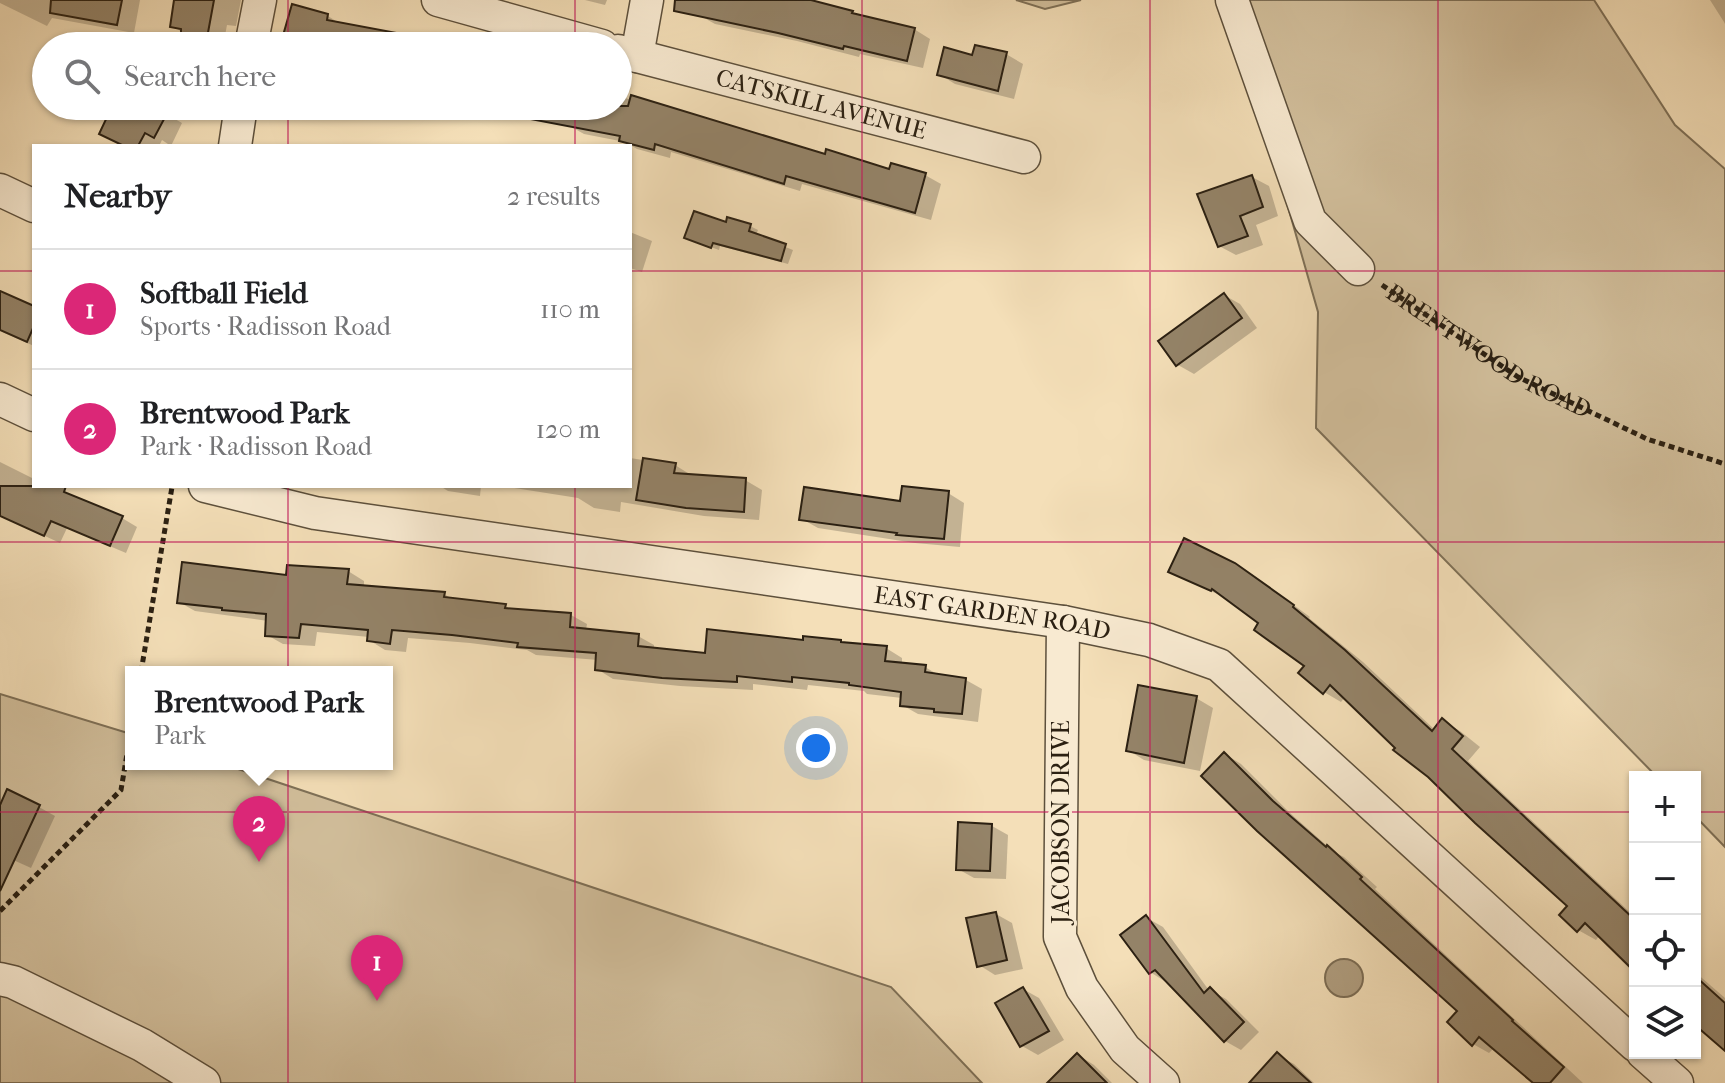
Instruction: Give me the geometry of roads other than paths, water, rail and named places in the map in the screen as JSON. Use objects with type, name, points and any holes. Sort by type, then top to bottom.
[{"type":"street","points":[[254,32],[260,0]]},
{"type":"street","points":[[632,42],[647,0]]},
{"type":"street","name":"BRENTWOOD ROAD","points":[[1232,0],[1310,221],[1358,269]]},
{"type":"street","points":[[444,1],[553,32]]},
{"type":"street","name":"CATSKILL AVENUE","points":[[632,54],[1024,157]]},
{"type":"street","points":[[235,144],[239,120]]},
{"type":"street","points":[[0,190],[32,205]]},
{"type":"street","points":[[0,399],[32,414]]},
{"type":"street","name":"EAST GARDEN ROAD","points":[[213,488],[315,513],[1063,622],[1149,640],[1219,665],[1629,1040]]},
{"type":"street","name":"JACOBSON DRIVE","points":[[1063,622],[1060,937],[1082,988],[1125,1049],[1163,1083]]},
{"type":"street","points":[[0,979],[13,982],[142,1045],[204,1083]]},
{"type":"street","points":[[1650,1059],[1677,1083]]},
{"type":"place","name":"Brentwood Park","points":[[259,862]]},
{"type":"place","name":"Softball Field","points":[[377,1001]]}]
